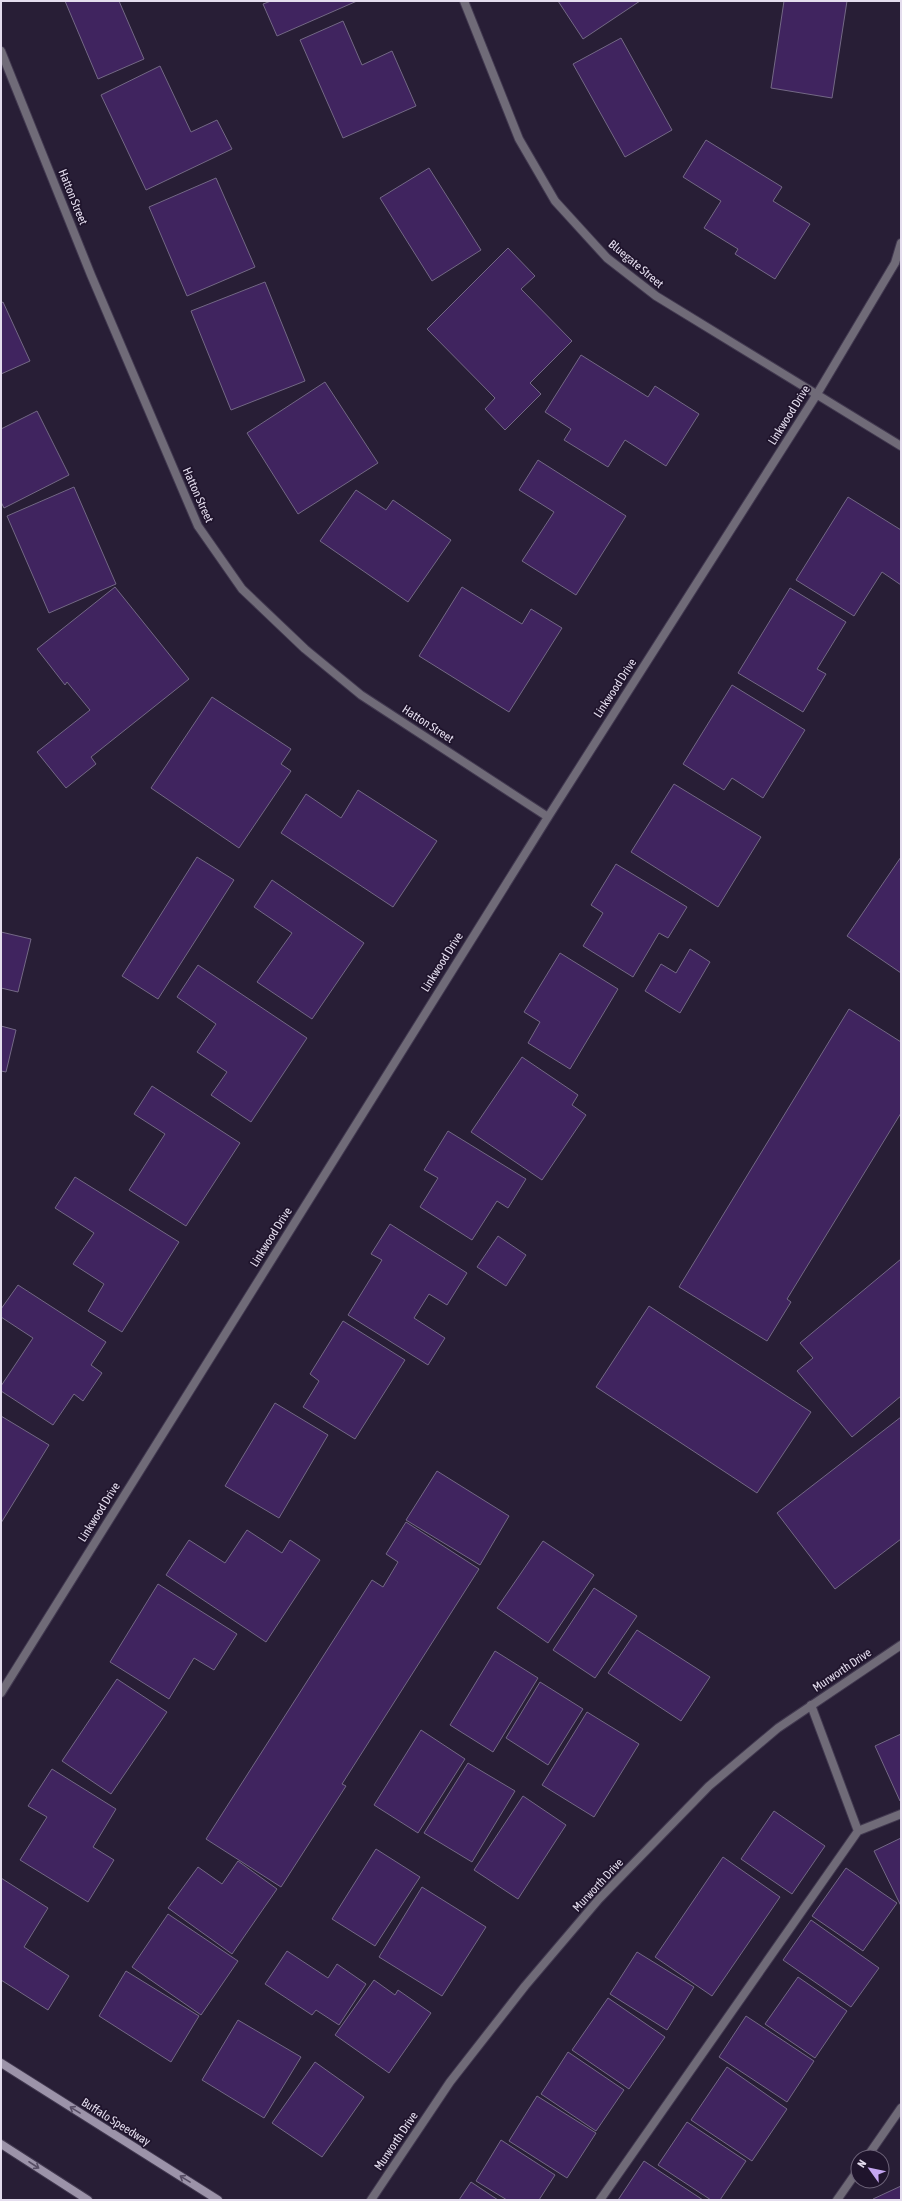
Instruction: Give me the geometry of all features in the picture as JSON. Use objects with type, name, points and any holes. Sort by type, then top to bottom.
[{"type":"main road","name":"Buffalo Speedway","points":[[1,2064],[218,2200]]},
{"type":"main road","points":[[1,2144],[88,2200]]},
{"type":"street","name":"Bluegate Street","points":[[464,1],[519,139],[555,202],[607,258],[656,296],[901,446]]},
{"type":"street","name":"Hatton Street","points":[[1,50],[91,275],[198,526],[242,589],[305,649],[361,695],[548,816]]},
{"type":"street","name":"Linkwood Drive","points":[[1,1693],[548,816],[817,394],[895,263],[901,243]]},
{"type":"street","name":"Murworth Drive","points":[[371,2200],[450,2082],[525,1986],[599,1900],[709,1786],[778,1728],[901,1645]]},
{"type":"street","points":[[812,1705],[858,1831]]},
{"type":"street","points":[[600,2200],[858,1831],[901,1814]]},
{"type":"street","points":[[873,2149],[901,2108]]},
{"type":"street","points":[[837,2200],[850,2181]]},
{"type":"building","points":[[65,1],[119,1],[144,59],[98,79]]},
{"type":"building","points":[[271,1],[357,1],[277,36],[263,4]]},
{"type":"building","points":[[558,1],[640,1],[583,39]]},
{"type":"building","points":[[784,1],[847,1],[832,98],[771,88]]},
{"type":"building","points":[[343,21],[362,65],[392,51],[416,106],[343,138],[300,40]]},
{"type":"building","points":[[621,38],[672,130],[625,157],[573,64]]},
{"type":"building","points":[[160,66],[191,132],[217,120],[232,149],[146,190],[101,95]]},
{"type":"building","points":[[706,140],[782,187],[773,201],[810,224],[775,279],[735,254],[738,249],[704,228],[721,201],[683,177]]},
{"type":"building","points":[[429,168],[481,250],[432,281],[380,198]]},
{"type":"building","points":[[216,178],[255,267],[187,296],[149,207]]},
{"type":"building","points":[[508,248],[535,276],[521,289],[572,341],[530,383],[541,394],[505,430],[485,409],[495,398],[427,329]]},
{"type":"building","points":[[265,282],[305,381],[231,410],[191,311]]},
{"type":"building","points":[[3,302],[30,361],[1,374],[1,303]]},
{"type":"building","points":[[581,355],[648,397],[655,386],[699,414],[666,466],[625,440],[608,467],[564,440],[571,429],[545,412]]},
{"type":"building","points":[[325,382],[378,463],[298,514],[247,433]]},
{"type":"building","points":[[37,411],[69,475],[4,508],[1,502],[1,429]]},
{"type":"building","points":[[538,460],[626,516],[576,595],[522,561],[554,512],[519,490]]},
{"type":"building","points":[[74,487],[116,584],[49,613],[7,516]]},
{"type":"building","points":[[356,490],[386,510],[393,500],[451,540],[408,602],[320,541]]},
{"type":"building","points":[[848,497],[901,530],[901,585],[882,572],[854,616],[796,580]]},
{"type":"building","points":[[115,587],[189,679],[91,757],[96,764],[66,788],[37,752],[90,710],[67,682],[65,685],[37,649]]},
{"type":"building","points":[[462,587],[522,624],[531,609],[562,628],[509,712],[419,656]]},
{"type":"building","points":[[790,588],[846,622],[817,669],[826,674],[803,712],[738,673]]},
{"type":"building","points":[[732,685],[805,730],[763,798],[732,778],[724,790],[683,764]]},
{"type":"building","points":[[212,697],[291,749],[281,764],[291,771],[239,848],[151,788]]},
{"type":"building","points":[[674,784],[761,837],[718,907],[631,852]]},
{"type":"building","points":[[358,790],[437,841],[393,907],[281,833],[306,794],[341,818]]},
{"type":"building","points":[[197,857],[234,880],[158,999],[122,976]]},
{"type":"building","points":[[901,857],[901,973],[847,936]]},
{"type":"building","points":[[616,864],[687,907],[668,938],[659,933],[633,977],[583,946],[603,913],[591,905]]},
{"type":"building","points":[[272,880],[364,943],[312,1019],[257,982],[292,933],[254,907]]},
{"type":"building","points":[[1,932],[31,939],[18,992],[1,988]]},
{"type":"building","points":[[690,949],[710,962],[680,1013],[645,991],[661,964],[676,973]]},
{"type":"building","points":[[560,953],[618,989],[570,1069],[528,1043],[540,1022],[524,1012]]},
{"type":"building","points":[[198,965],[307,1038],[251,1122],[211,1095],[227,1072],[197,1052],[216,1024],[177,997]]},
{"type":"building","points":[[849,1009],[901,1042],[901,1113],[787,1299],[791,1302],[767,1341],[679,1287]]},
{"type":"building","points":[[1,1026],[16,1030],[6,1072],[1,1071]]},
{"type":"building","points":[[522,1057],[578,1095],[572,1105],[586,1115],[542,1180],[471,1132]]},
{"type":"building","points":[[152,1086],[240,1143],[186,1226],[129,1190],[165,1134],[134,1114]]},
{"type":"building","points":[[448,1131],[526,1179],[508,1208],[497,1201],[472,1240],[420,1207],[438,1178],[424,1170]]},
{"type":"building","points":[[75,1177],[179,1242],[122,1332],[88,1311],[104,1284],[73,1264],[94,1233],[55,1208]]},
{"type":"building","points":[[390,1224],[467,1273],[447,1305],[429,1294],[414,1318],[445,1338],[428,1365],[348,1315],[382,1260],[371,1254]]},
{"type":"building","points":[[498,1236],[526,1255],[506,1286],[477,1267]]},
{"type":"building","points":[[901,1259],[901,1396],[852,1437],[797,1371],[813,1358],[800,1343]]},
{"type":"building","points":[[18,1285],[106,1342],[91,1365],[102,1373],[83,1401],[74,1394],[53,1425],[1,1391],[1,1386],[33,1338],[1,1317],[1,1309]]},
{"type":"building","points":[[649,1306],[811,1412],[757,1493],[596,1387]]},
{"type":"building","points":[[343,1321],[405,1360],[355,1439],[303,1407],[319,1381],[310,1374]]},
{"type":"building","points":[[275,1403],[328,1435],[279,1518],[225,1486]]},
{"type":"building","points":[[1,1416],[49,1445],[1,1523]]},
{"type":"building","points":[[901,1417],[901,1539],[835,1589],[777,1513]]},
{"type":"building","points":[[437,1471],[509,1516],[480,1565],[406,1520]]},
{"type":"building","points":[[406,1522],[479,1569],[342,1784],[346,1786],[281,1887],[206,1839],[372,1580],[383,1587],[398,1562],[386,1554]]},
{"type":"building","points":[[247,1530],[282,1553],[290,1540],[320,1560],[266,1642],[166,1575],[189,1540],[225,1563]]},
{"type":"building","points":[[543,1541],[594,1575],[548,1643],[497,1608]]},
{"type":"building","points":[[158,1584],[237,1634],[214,1670],[194,1658],[169,1699],[110,1662]]},
{"type":"building","points":[[594,1588],[637,1616],[595,1678],[553,1650]]},
{"type":"building","points":[[637,1630],[710,1677],[681,1721],[608,1673]]},
{"type":"building","points":[[495,1651],[538,1678],[493,1752],[450,1725]]},
{"type":"building","points":[[117,1679],[167,1712],[111,1794],[62,1761]]},
{"type":"building","points":[[540,1682],[583,1709],[548,1765],[506,1738]]},
{"type":"building","points":[[587,1712],[639,1744],[594,1817],[542,1785]]},
{"type":"building","points":[[421,1730],[465,1759],[418,1833],[374,1805]]},
{"type":"building","points":[[901,1734],[901,1801],[900,1801],[875,1746]]},
{"type":"building","points":[[468,1763],[515,1791],[472,1862],[424,1833]]},
{"type":"building","points":[[52,1769],[116,1809],[93,1847],[114,1860],[88,1902],[20,1860],[47,1817],[28,1806]]},
{"type":"building","points":[[523,1796],[566,1825],[518,1899],[474,1870]]},
{"type":"building","points":[[774,1811],[825,1846],[792,1894],[741,1859]]},
{"type":"building","points":[[901,1838],[901,1906],[874,1851]]},
{"type":"building","points":[[376,1849],[420,1877],[375,1946],[332,1919]]},
{"type":"building","points":[[723,1857],[780,1897],[712,1996],[655,1957]]},
{"type":"building","points":[[238,1861],[277,1889],[232,1954],[168,1908],[198,1867],[222,1884]]},
{"type":"building","points":[[846,1868],[897,1903],[863,1951],[812,1916]]},
{"type":"building","points":[[1,1878],[48,1908],[24,1947],[69,1976],[48,2010],[1,1980]]},
{"type":"building","points":[[422,1887],[486,1927],[442,1996],[379,1957]]},
{"type":"building","points":[[168,1914],[238,1961],[201,2015],[132,1967]]},
{"type":"building","points":[[811,1920],[879,1968],[851,2007],[783,1960]]},
{"type":"building","points":[[287,1951],[328,1978],[337,1964],[366,1984],[339,2025],[316,2010],[312,2015],[265,1984]]},
{"type":"building","points":[[637,1952],[694,1987],[667,2030],[610,1994]]},
{"type":"building","points":[[126,1971],[199,2016],[171,2062],[99,2016]]},
{"type":"building","points":[[798,1977],[847,2011],[815,2058],[765,2024]]},
{"type":"building","points":[[374,1980],[395,1995],[398,1990],[431,2013],[389,2073],[335,2035]]},
{"type":"building","points":[[608,1998],[665,2037],[629,2089],[572,2050]]},
{"type":"building","points":[[746,2016],[814,2061],[787,2102],[719,2057]]},
{"type":"building","points":[[238,2020],[301,2057],[264,2118],[202,2080]]},
{"type":"building","points":[[568,2052],[624,2090],[596,2131],[541,2094]]},
{"type":"building","points":[[315,2062],[364,2097],[322,2157],[272,2123]]},
{"type":"building","points":[[727,2067],[787,2109],[752,2161],[691,2120]]},
{"type":"building","points":[[537,2096],[596,2133],[567,2178],[509,2141]]},
{"type":"building","points":[[687,2122],[746,2161],[720,2200],[711,2200],[658,2165]]},
{"type":"building","points":[[501,2140],[555,2175],[539,2200],[507,2200],[476,2181]]},
{"type":"building","points":[[644,2161],[703,2200],[618,2200]]},
{"type":"building","points":[[471,2182],[498,2200],[459,2200]]},
{"type":"building","points":[[901,2186],[901,2200],[873,2200],[873,2199]]}]
